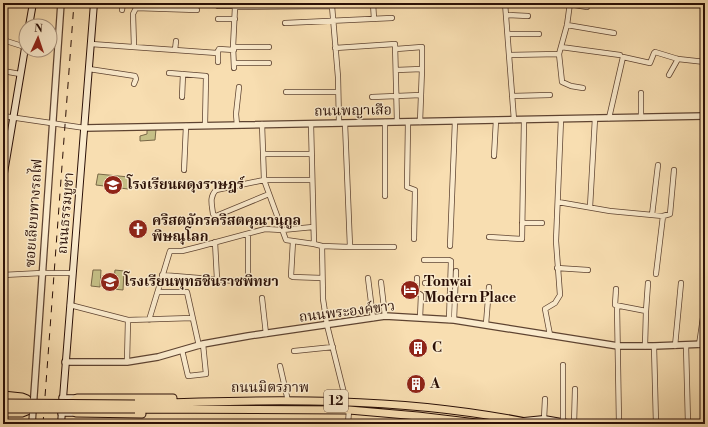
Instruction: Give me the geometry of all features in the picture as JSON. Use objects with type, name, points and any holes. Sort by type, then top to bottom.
[{"type":"main road","points":[[30,18],[33,3]]},
{"type":"main road","name":"ถนนธรรมบูชา","points":[[60,424],[94,3]]},
{"type":"main road","points":[[3,179],[23,58]]},
{"type":"main road","points":[[3,395],[16,396],[20,399],[23,405],[20,411],[16,413],[3,413]]},
{"type":"main road","points":[[215,410],[182,414],[76,413],[71,409],[71,402],[77,398],[184,398],[227,400]]},
{"type":"main road","name":"ถนนมิตรภาพ","points":[[3,409],[135,407],[227,400],[346,401],[468,412],[535,424]]},
{"type":"main road","name":"ถนนมิตรภาพ","points":[[3,403],[215,410],[349,410],[391,413],[485,424]]},
{"type":"main road","points":[[521,421],[544,419],[574,424]]},
{"type":"street","name":"ซอยเลียบทางรถไฟ","points":[[32,424],[61,3]]},
{"type":"street","points":[[122,3],[122,10]]},
{"type":"street","points":[[373,3],[374,19]]},
{"type":"street","points":[[505,3],[514,120]]},
{"type":"street","points":[[583,88],[571,86],[562,82],[559,54],[567,25],[569,4],[587,7]]},
{"type":"street","points":[[218,6],[332,6],[338,92],[342,123],[350,247]]},
{"type":"street","points":[[235,7],[234,66],[269,63]]},
{"type":"street","points":[[134,47],[133,14],[136,8],[197,10]]},
{"type":"street","points":[[506,15],[528,16]]},
{"type":"street","points":[[285,23],[392,18]]},
{"type":"street","points":[[218,19],[235,19]]},
{"type":"street","points":[[567,25],[614,33]]},
{"type":"street","points":[[508,34],[539,34]]},
{"type":"street","points":[[3,40],[18,43]]},
{"type":"street","points":[[175,50],[176,41]]},
{"type":"street","points":[[91,44],[217,53],[219,49],[269,47]]},
{"type":"street","points":[[335,48],[395,44],[397,122]]},
{"type":"street","points":[[561,46],[620,55]]},
{"type":"street","points":[[396,49],[422,47],[420,122]]},
{"type":"street","points":[[218,51],[218,62]]},
{"type":"street","points":[[609,118],[623,57],[650,63],[655,52],[678,59],[705,62]]},
{"type":"street","points":[[509,55],[559,54]]},
{"type":"street","points":[[670,74],[678,59]]},
{"type":"street","points":[[89,69],[135,76],[136,79],[134,84]]},
{"type":"street","points":[[396,70],[422,69]]},
{"type":"street","points":[[3,71],[20,74]]},
{"type":"street","points":[[169,73],[204,75],[206,77],[205,126]]},
{"type":"street","points":[[182,97],[183,74]]},
{"type":"street","points":[[236,125],[239,87]]},
{"type":"street","points":[[286,92],[338,92]]},
{"type":"street","points":[[641,93],[641,117]]},
{"type":"street","points":[[372,97],[421,95]]},
{"type":"street","points":[[512,96],[550,95]]},
{"type":"street","name":"ถนนพญาเสือ","points":[[3,116],[85,128],[705,116]]},
{"type":"street","points":[[590,207],[595,118]]},
{"type":"street","points":[[550,335],[545,309],[556,303],[560,295],[556,242],[561,119]]},
{"type":"street","points":[[494,156],[496,120]]},
{"type":"street","points":[[489,237],[522,239],[524,120]]},
{"type":"street","points":[[450,246],[455,121]]},
{"type":"street","points":[[385,122],[385,196]]},
{"type":"street","points":[[408,122],[407,187],[415,190],[414,239]]},
{"type":"street","points":[[262,124],[264,180],[286,240],[322,246],[394,247]]},
{"type":"street","points":[[310,124],[314,244]]},
{"type":"street","points":[[184,170],[186,126]]},
{"type":"street","points":[[263,154],[311,154]]},
{"type":"street","points":[[652,215],[658,165]]},
{"type":"street","points":[[558,202],[663,216],[670,214],[674,170]]},
{"type":"street","points":[[270,194],[216,216],[213,214],[211,200],[214,191],[264,180],[312,180]]},
{"type":"street","points":[[656,274],[663,216]]},
{"type":"street","points":[[522,223],[542,223]]},
{"type":"street","points":[[148,320],[170,251],[182,251],[265,230],[313,227]]},
{"type":"street","points":[[162,275],[248,282],[248,234]]},
{"type":"street","points":[[293,241],[291,276],[322,278]]},
{"type":"street","points":[[214,242],[217,280]]},
{"type":"street","points":[[322,246],[322,299],[332,347],[346,401]]},
{"type":"street","points":[[424,260],[450,261],[452,263],[451,320]]},
{"type":"street","points":[[557,268],[588,270]]},
{"type":"street","points":[[451,320],[456,271]]},
{"type":"street","points":[[3,275],[42,272],[73,273]]},
{"type":"street","points":[[368,278],[373,318]]},
{"type":"street","points":[[417,278],[417,292],[421,294],[420,318]]},
{"type":"street","points":[[381,282],[385,316]]},
{"type":"street","points":[[425,283],[451,283]]},
{"type":"street","points":[[645,346],[648,283]]},
{"type":"street","points":[[675,346],[681,283]]},
{"type":"street","points":[[486,324],[489,287]]},
{"type":"street","points":[[616,289],[615,303],[617,306],[619,424]]},
{"type":"street","points":[[158,292],[187,292],[192,318],[201,345],[206,374],[188,376],[182,350]]},
{"type":"street","points":[[262,298],[266,334]]},
{"type":"street","points":[[70,304],[128,320],[192,318]]},
{"type":"street","points":[[702,344],[705,304]]},
{"type":"street","points":[[617,306],[646,311]]},
{"type":"street","name":"ถนนพระองค์ขาว","points":[[65,362],[127,362],[158,357],[201,345],[385,316],[451,320],[486,324],[579,341],[618,346],[675,346],[702,344]]},
{"type":"street","points":[[127,362],[128,320]]},
{"type":"street","points":[[686,345],[688,424]]},
{"type":"street","points":[[654,346],[656,424]]},
{"type":"street","points":[[294,351],[332,347]]},
{"type":"street","points":[[563,365],[563,421]]},
{"type":"street","points":[[280,366],[288,401]]},
{"type":"street","points":[[574,424],[576,389]]},
{"type":"street","points":[[62,398],[77,398]]},
{"type":"street","points":[[544,419],[545,399]]},
{"type":"street","points":[[348,424],[349,410]]},
{"type":"street","points":[[61,413],[76,413]]},
{"type":"shaded area","points":[[156,129],[155,140],[140,141],[140,136],[147,134],[147,130]]},
{"type":"shaded area","points":[[98,174],[129,177],[128,189],[96,185]]},
{"type":"shaded area","points":[[93,270],[101,270],[100,287],[91,286]]},
{"type":"shaded area","points":[[115,270],[124,271],[123,290],[113,289]]},
{"type":"railway","points":[[43,424],[74,3]]},
{"type":"place","name":"โรงเรียนผดุงราษฎร์","points":[[113,185]]},
{"type":"place","name":"คริสตจักรคริสตคุณานุกูล พิษณุโลก","points":[[138,229]]},
{"type":"place","name":"โรงเรียนพุทธชินราชพิทยา","points":[[110,282]]},
{"type":"place","name":"Tonwai Modern Place","points":[[410,290]]},
{"type":"place","name":"C","points":[[418,348]]},
{"type":"place","name":"A","points":[[416,384]]}]
